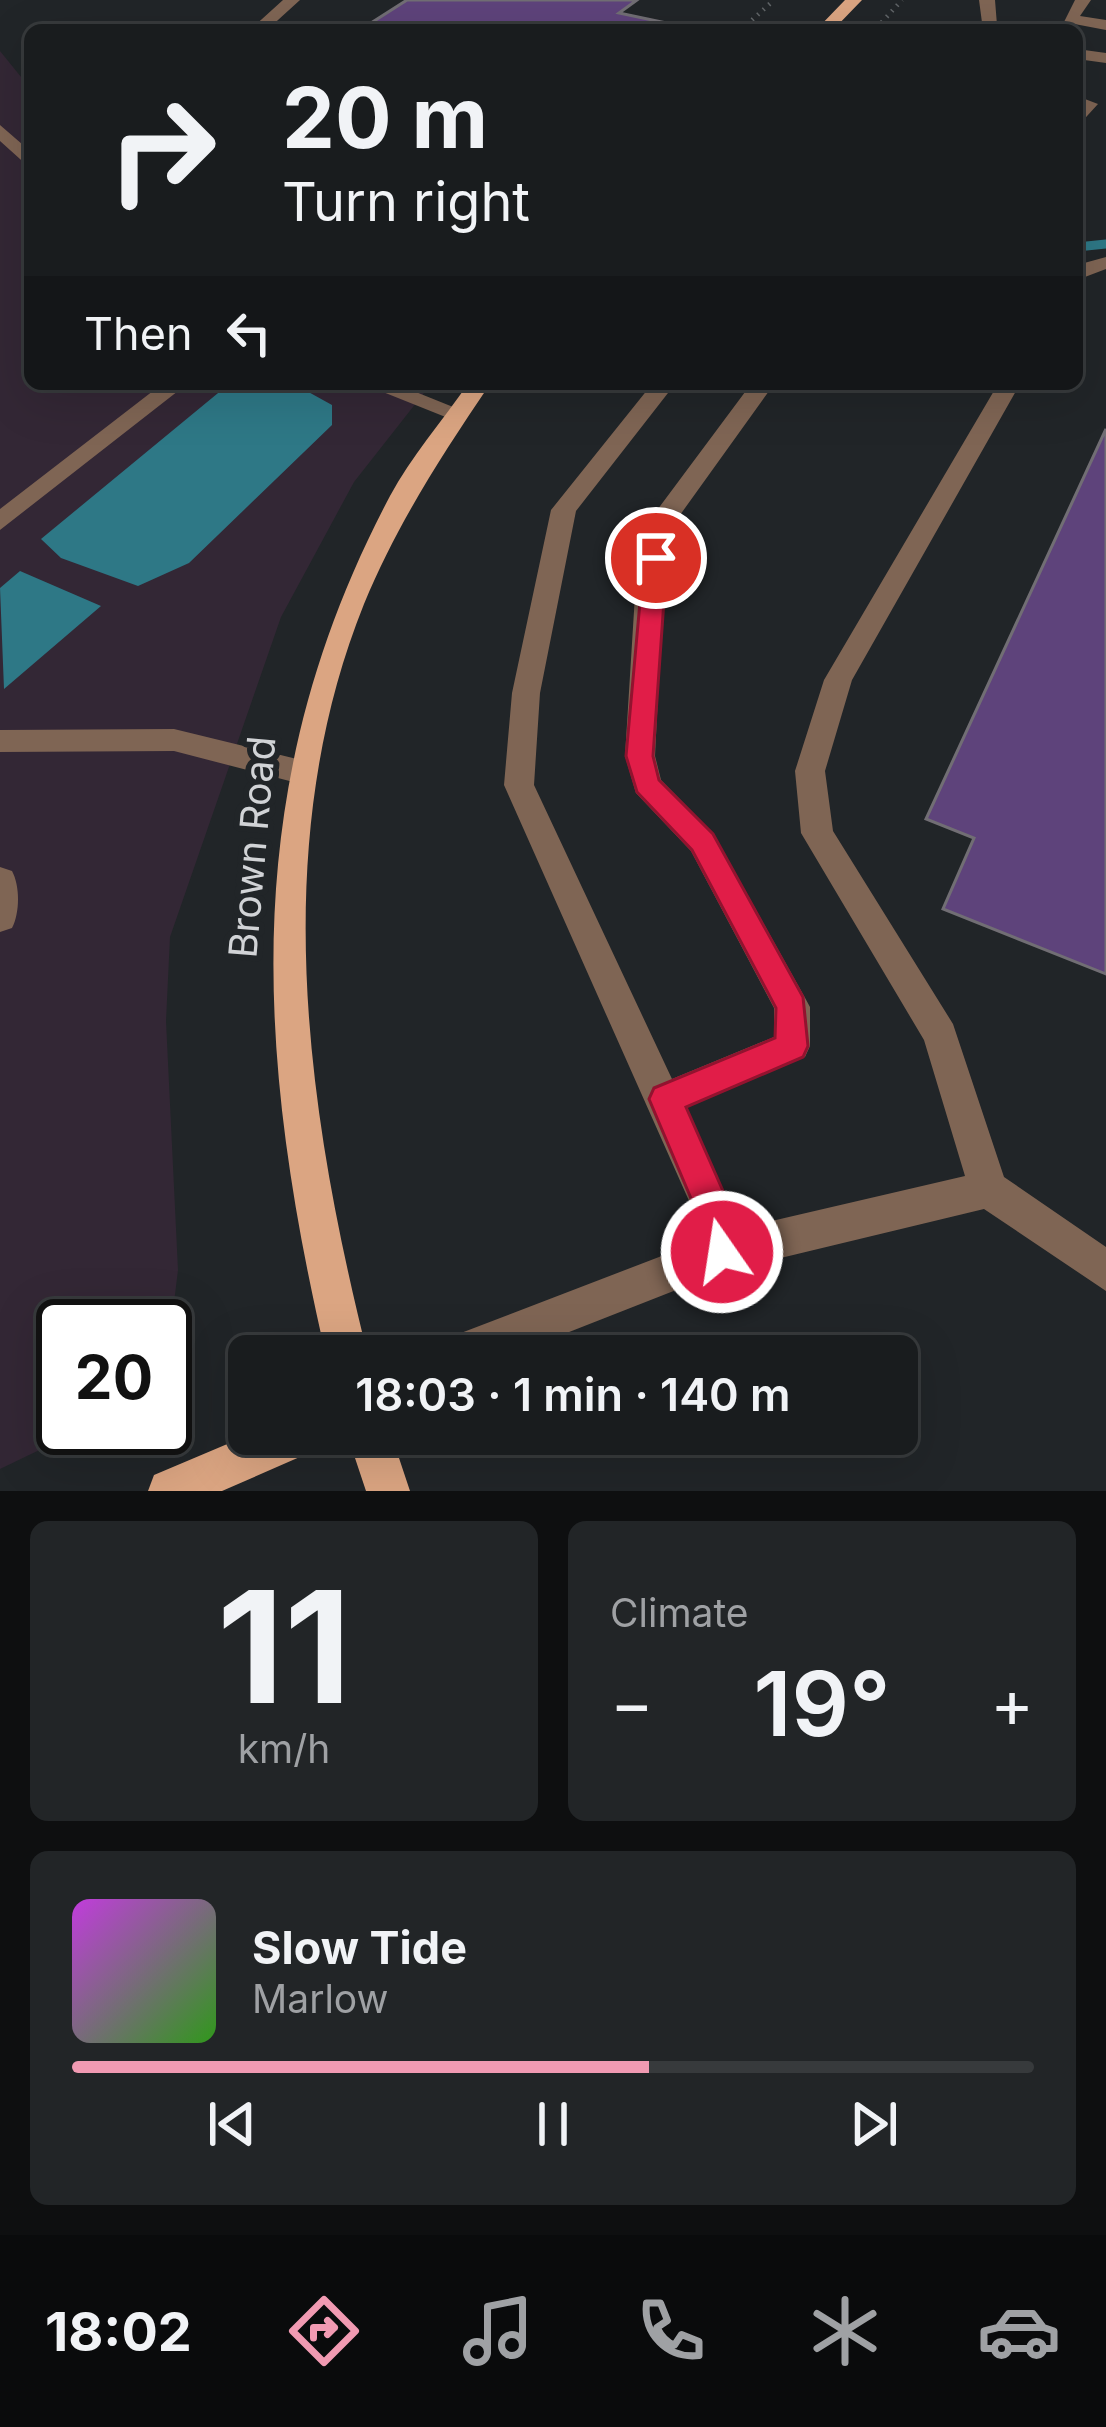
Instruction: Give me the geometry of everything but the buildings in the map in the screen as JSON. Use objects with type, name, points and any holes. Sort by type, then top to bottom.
[{"type":"main road","points":[[830,24],[854,0]]},
{"type":"main road","name":"Brown Road","points":[[342,1335],[315,1210],[292,1043],[286,940],[302,772],[323,677],[358,578],[400,496],[474,390]]},
{"type":"main road","points":[[170,1491],[254,1455]]},
{"type":"main road","points":[[376,1455],[388,1491]]},
{"type":"lane","points":[[265,24],[292,0]]},
{"type":"lane","points":[[1083,0],[1070,19],[1106,26]]},
{"type":"lane","points":[[0,522],[168,390]]},
{"type":"lane","points":[[391,390],[456,413]]},
{"type":"lane","points":[[659,390],[564,510],[526,693],[519,785],[731,1250]]},
{"type":"lane","points":[[666,1099],[792,1046],[792,1007],[702,842],[646,785],[640,756],[650,595],[662,521],[759,390]]},
{"type":"lane","points":[[1006,390],[838,680],[810,771],[817,832],[940,1035],[988,1189],[1106,1270]]},
{"type":"lane","points":[[0,741],[174,740],[302,772]]},
{"type":"lane","points":[[0,880],[0,918]]},
{"type":"lane","points":[[510,1335],[731,1250],[988,1189]]},
{"type":"path","points":[[748,24],[774,0]]},
{"type":"path","points":[[882,24],[902,0]]},
{"type":"shaded area","points":[[0,51],[24,81],[24,390],[426,390],[354,482],[281,617],[170,937],[166,1021],[178,1270],[174,1299],[36,1299],[36,1452],[0,1469]]},
{"type":"water","points":[[222,390],[305,390],[332,405],[332,425],[189,563],[138,586],[61,558],[41,539]]},
{"type":"water","points":[[20,571],[101,606],[4,689],[0,588]]},
{"type":"waterway","points":[[1083,246],[1106,244]]},
{"type":"route","points":[[656,558],[640,756],[646,785],[702,842],[792,1007],[792,1046],[666,1099],[731,1250],[722,1252]]}]
